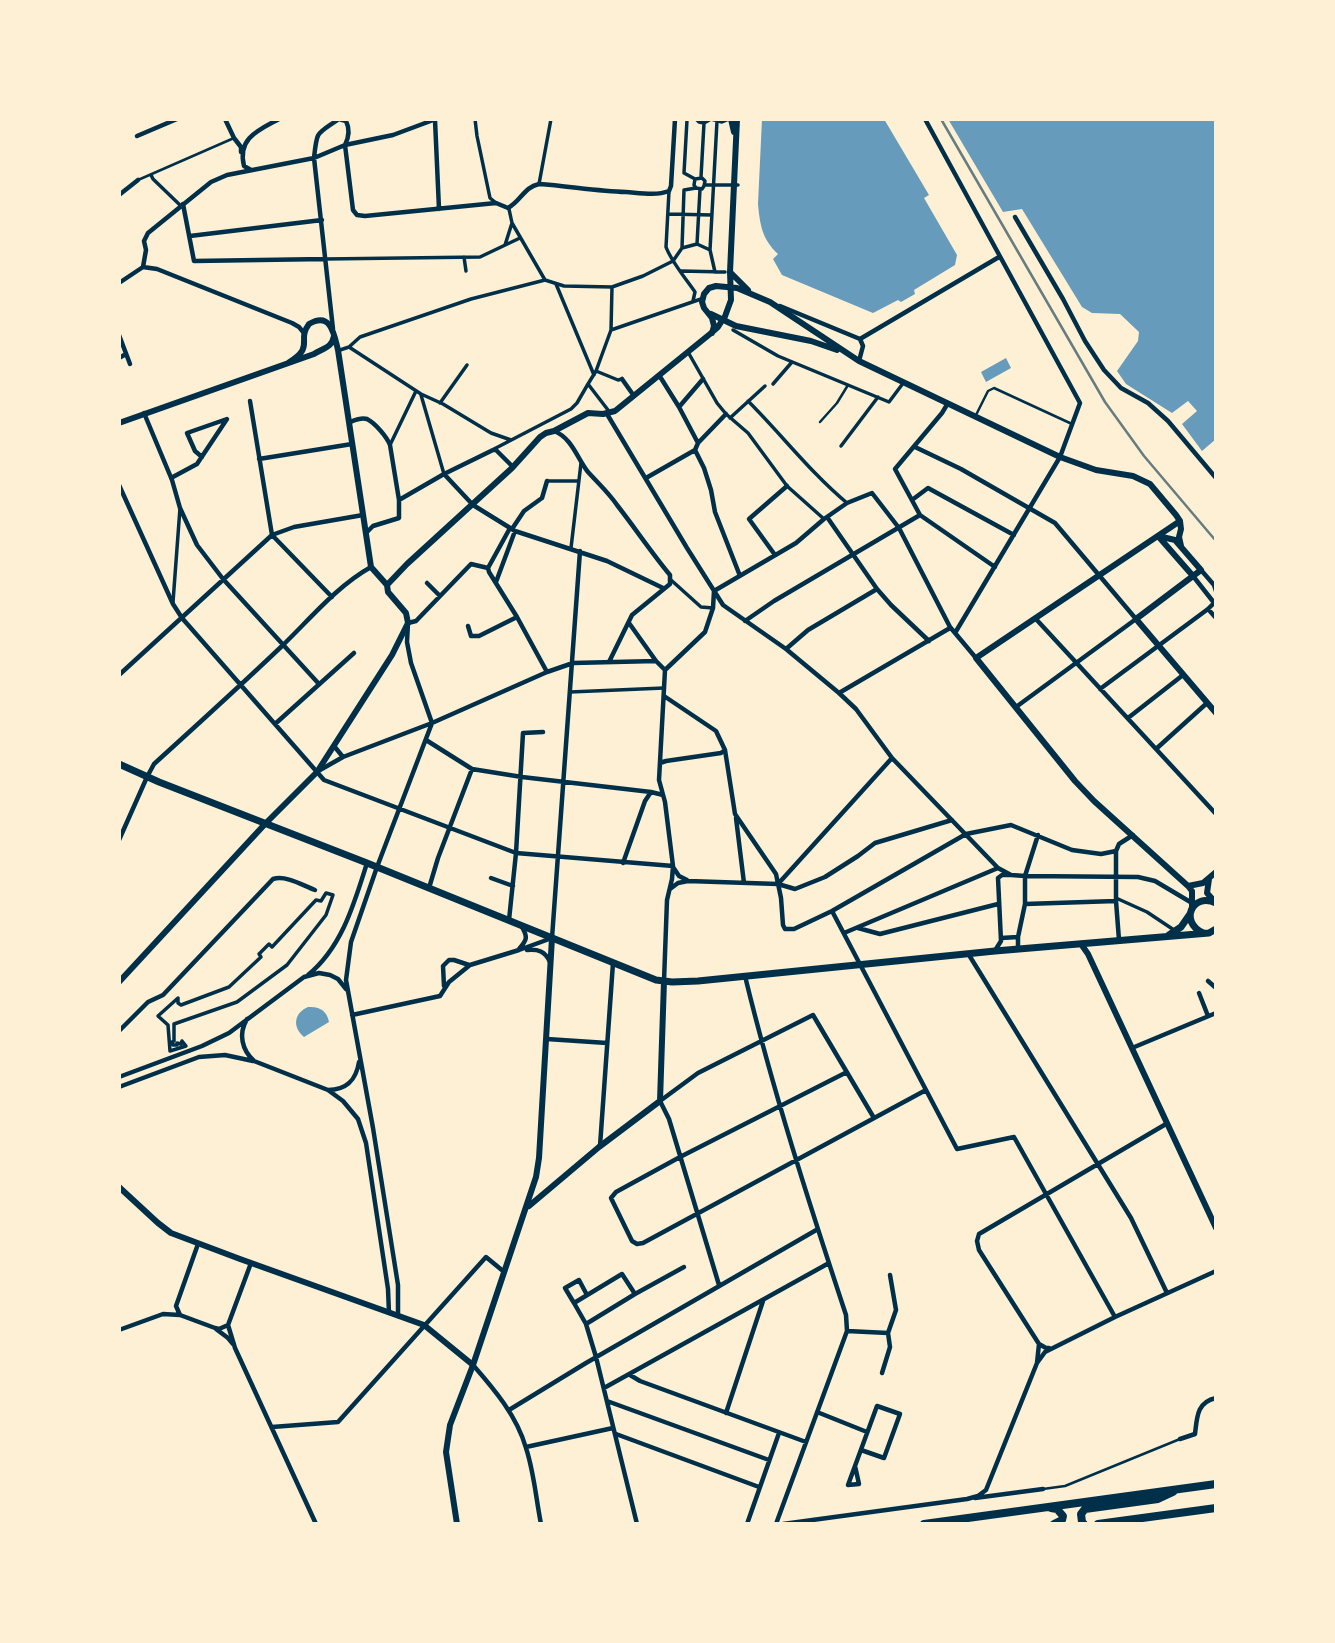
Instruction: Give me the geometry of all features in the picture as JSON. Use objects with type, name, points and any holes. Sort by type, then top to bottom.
[{"type":"main road","points":[[119,764],[656,980],[698,981],[1211,932]]},
{"type":"main road","points":[[1165,937],[1181,927],[1191,908],[1199,902],[1204,900],[1216,903]]},
{"type":"main road","points":[[1191,908],[1190,919],[1193,926],[1197,930],[1211,932]]},
{"type":"main road","points":[[924,1524],[1216,1483]]},
{"type":"main road","points":[[1084,1524],[1081,1514],[1085,1509],[1158,1499],[1182,1488]]},
{"type":"main road","points":[[1046,1507],[1057,1508],[1063,1516],[1062,1520],[1054,1524]]},
{"type":"main road","points":[[1098,1524],[1216,1508]]},
{"type":"street","points":[[137,136],[177,119]]},
{"type":"street","points":[[225,119],[241,147],[244,166],[252,170]]},
{"type":"street","points":[[242,158],[248,138],[279,119]]},
{"type":"street","points":[[398,1315],[398,1285],[346,980],[349,954],[377,867],[432,723],[409,653],[406,613],[372,567],[339,349],[334,332],[314,158],[316,141],[319,133],[339,119],[346,121],[349,126],[349,138],[345,145],[354,210],[357,215],[496,203]]},
{"type":"street","points":[[143,267],[146,250],[144,241],[148,233],[211,182],[227,175],[314,158],[345,145],[393,135],[436,119],[439,209]]},
{"type":"street","points":[[475,119],[489,198],[508,208]]},
{"type":"street","points":[[539,184],[551,119]]},
{"type":"street","points":[[693,301],[695,292],[669,256],[666,247],[676,119],[688,119],[684,173],[705,181],[705,185]]},
{"type":"street","points":[[696,119],[704,124]]},
{"type":"street","points":[[697,244],[698,188],[694,185],[698,179],[704,124],[711,119],[730,119],[736,144]]},
{"type":"street","points":[[722,286],[727,272],[736,185],[737,119]]},
{"type":"street","points":[[925,119],[1080,403],[1060,457],[955,633]]},
{"type":"street","points":[[715,272],[710,250],[717,121]]},
{"type":"street","points":[[316,148],[327,153]]},
{"type":"street","points":[[151,175],[182,205],[194,261],[480,257],[520,238]]},
{"type":"street","points":[[119,195],[138,180]]},
{"type":"street","points":[[508,208],[525,190],[539,184],[646,194],[669,191]]},
{"type":"street","points":[[339,349],[349,347],[360,337],[471,297],[545,280],[582,287],[612,287],[643,276],[673,261],[682,248],[684,190],[703,188],[705,185],[736,185]]},
{"type":"street","points":[[508,208],[512,223],[545,280]]},
{"type":"street","points":[[668,214],[712,215]]},
{"type":"street","points":[[1015,217],[1104,370],[1121,388],[1148,403],[1168,421],[1216,478]]},
{"type":"street","points":[[190,236],[322,220]]},
{"type":"street","points":[[504,247],[512,223]]},
{"type":"street","points":[[682,248],[697,244],[710,250]]},
{"type":"street","points":[[464,257],[467,271]]},
{"type":"street","points":[[860,339],[999,257]]},
{"type":"street","points":[[119,283],[143,267],[156,269],[292,323],[303,333],[305,343],[297,357],[288,363]]},
{"type":"street","points":[[681,271],[727,272],[754,295]]},
{"type":"street","points":[[387,584],[513,467],[540,436],[588,413],[615,411],[712,332],[723,319],[731,300],[727,272]]},
{"type":"street","points":[[555,284],[595,373],[622,379],[634,396]]},
{"type":"street","points":[[712,332],[714,326],[704,308],[706,290],[722,286],[737,288],[860,339],[863,346],[859,360]]},
{"type":"street","points":[[399,500],[571,409],[577,403],[595,373],[611,330],[612,287]]},
{"type":"street","points":[[611,330],[703,298]]},
{"type":"street","points":[[770,302],[846,353],[975,417],[1060,457],[1096,470],[1133,476],[1150,484],[1180,521],[1181,546]]},
{"type":"street","points":[[708,312],[736,326],[811,341],[846,353]]},
{"type":"street","points":[[119,423],[244,382],[304,358],[332,343],[334,332],[328,323],[319,320],[309,324],[303,333]]},
{"type":"street","points":[[733,330],[778,356],[889,402],[904,382]]},
{"type":"street","points":[[119,335],[130,364]]},
{"type":"street","points":[[305,343],[320,351]]},
{"type":"street","points":[[349,347],[421,394],[491,433],[511,440]]},
{"type":"street","points":[[688,352],[728,416],[748,433],[787,486],[825,518],[877,589],[929,641]]},
{"type":"street","points":[[119,358],[126,354]]},
{"type":"street","points":[[773,384],[792,362]]},
{"type":"street","points":[[440,403],[467,365]]},
{"type":"street","points":[[659,375],[698,443]]},
{"type":"street","points":[[679,407],[704,379]]},
{"type":"street","points":[[588,384],[608,412],[723,605],[786,649],[856,709],[892,758],[998,869],[1026,876],[1138,877],[1155,881],[1191,908]]},
{"type":"street","points":[[646,478],[695,450],[698,443],[765,386]]},
{"type":"street","points":[[390,445],[416,391]]},
{"type":"street","points":[[421,394],[444,474],[472,505],[512,529],[607,561],[664,588]]},
{"type":"street","points":[[841,446],[878,397]]},
{"type":"street","points":[[250,401],[272,535],[332,597]]},
{"type":"street","points":[[748,401],[825,485],[847,503]]},
{"type":"street","points":[[948,403],[942,414],[895,469],[920,515],[995,567]]},
{"type":"street","points":[[145,414],[180,508],[197,545],[223,579],[319,684]]},
{"type":"street","points":[[171,478],[197,464],[202,457],[221,429],[227,419],[187,433],[195,451],[202,457]]},
{"type":"street","points":[[349,422],[367,419],[387,437],[390,445],[399,500],[399,517],[373,526],[367,532]]},
{"type":"street","points":[[554,431],[562,434],[570,443],[670,575],[671,580],[701,607],[713,608]]},
{"type":"street","points":[[259,459],[353,444]]},
{"type":"street","points":[[915,447],[961,469],[1055,523],[1216,713]]},
{"type":"street","points":[[493,450],[513,467]]},
{"type":"street","points":[[695,450],[704,468],[715,512],[740,576]]},
{"type":"street","points":[[571,548],[582,462]]},
{"type":"street","points":[[488,568],[524,511],[542,498],[547,481],[579,481]]},
{"type":"street","points":[[119,485],[173,604],[182,618],[324,780],[516,853],[673,866]]},
{"type":"street","points":[[775,555],[749,519],[787,486]]},
{"type":"street","points":[[912,500],[928,488],[1014,534]]},
{"type":"street","points":[[714,591],[796,543],[825,518],[871,491],[899,528],[950,628],[1075,781],[1188,886],[1192,891],[1191,908]]},
{"type":"street","points":[[173,604],[180,508]]},
{"type":"street","points":[[119,675],[272,535],[294,527],[364,515]]},
{"type":"street","points":[[745,621],[920,515]]},
{"type":"street","points":[[976,658],[1180,521]]},
{"type":"street","points":[[496,582],[512,529]]},
{"type":"street","points":[[1158,536],[1175,540],[1214,585],[1216,591]]},
{"type":"street","points":[[1100,689],[1215,602],[1158,536]]},
{"type":"street","points":[[457,1524],[446,1452],[450,1425],[523,1217],[539,1158],[562,781],[580,551]]},
{"type":"street","points":[[119,982],[265,824],[317,772],[392,655],[408,623],[416,621],[471,564],[488,568],[547,672]]},
{"type":"street","points":[[119,840],[154,764],[332,597],[372,567]]},
{"type":"street","points":[[1016,707],[1201,570]]},
{"type":"street","points":[[609,662],[632,615],[670,584],[671,580]]},
{"type":"street","points":[[427,583],[440,596]]},
{"type":"street","points":[[786,649],[808,630],[877,589]]},
{"type":"street","points":[[714,591],[713,608],[705,632],[666,670],[664,688],[659,780],[664,795],[673,866],[667,900],[660,1101],[668,1119],[719,1285]]},
{"type":"street","points":[[1208,609],[1216,618]]},
{"type":"street","points":[[468,626],[471,636],[479,636],[517,617]]},
{"type":"street","points":[[1035,618],[1216,814]]},
{"type":"street","points":[[629,623],[656,661],[666,670]]},
{"type":"street","points":[[839,693],[950,628]]},
{"type":"street","points":[[392,655],[398,651],[409,653]]},
{"type":"street","points":[[275,724],[354,653]]},
{"type":"street","points":[[317,772],[343,757],[432,723],[573,663],[656,661]]},
{"type":"street","points":[[1128,718],[1183,675]]},
{"type":"street","points":[[570,692],[664,688]]},
{"type":"street","points":[[664,696],[716,731],[725,750],[744,883]]},
{"type":"street","points":[[1156,749],[1207,703]]},
{"type":"street","points":[[509,920],[522,777],[523,733],[543,732]]},
{"type":"street","points":[[426,740],[472,769],[664,795]]},
{"type":"street","points":[[334,746],[343,757]]},
{"type":"street","points":[[660,763],[721,753],[725,750]]},
{"type":"street","points":[[778,884],[892,758]]},
{"type":"street","points":[[429,888],[472,769]]},
{"type":"street","points":[[623,863],[645,801],[652,792]]},
{"type":"street","points":[[735,814],[776,874],[785,929],[794,929],[832,911],[966,834],[1011,825],[1072,850],[1101,854],[1116,851]]},
{"type":"street","points":[[669,889],[688,881],[778,884],[795,888],[825,877],[874,843],[951,820]]},
{"type":"street","points":[[1018,949],[1026,876],[1038,835]]},
{"type":"street","points":[[1119,941],[1116,851],[1119,844],[1133,835]]},
{"type":"street","points":[[119,1077],[229,1033],[317,967],[345,927],[367,863]]},
{"type":"street","points":[[673,866],[679,876],[688,881]]},
{"type":"street","points":[[844,933],[998,869]]},
{"type":"street","points":[[1188,886],[1203,883],[1216,872]]},
{"type":"street","points":[[989,873],[997,883]]},
{"type":"street","points":[[995,951],[1001,938],[998,878],[1011,874]]},
{"type":"street","points":[[119,1031],[148,1002],[163,995],[272,879],[283,878],[315,890]]},
{"type":"street","points":[[491,878],[513,886]]},
{"type":"street","points":[[1209,878],[1207,893],[1216,903]]},
{"type":"street","points":[[326,893],[333,895],[326,915],[287,965],[237,1002],[174,1024],[173,1045],[181,1044],[182,1041],[186,1046],[170,1051],[168,1025],[158,1016],[164,1010],[178,998],[181,1005],[229,987],[261,957],[259,954],[269,944],[272,947],[316,900],[321,901],[326,893]]},
{"type":"street","points":[[1025,904],[1116,900],[1146,912],[1175,932]]},
{"type":"street","points":[[857,927],[880,934],[998,904]]},
{"type":"street","points":[[832,911],[957,1149],[1014,1136],[1115,1317]]},
{"type":"street","points":[[519,950],[527,936],[521,925]]},
{"type":"street","points":[[1001,938],[1018,937]]},
{"type":"street","points":[[352,1015],[440,996],[444,987],[470,965],[552,938]]},
{"type":"street","points":[[1092,966],[1092,947],[1102,942]]},
{"type":"street","points":[[1081,944],[1216,1228]]},
{"type":"street","points":[[519,950],[540,951],[547,955],[551,964]]},
{"type":"street","points":[[968,954],[1099,1165],[1130,1218],[1167,1293]]},
{"type":"street","points":[[444,987],[442,972],[445,962],[454,960],[470,965]]},
{"type":"street","points":[[454,960],[460,966],[460,974]]},
{"type":"street","points":[[599,1147],[613,962]]},
{"type":"street","points":[[442,972],[453,979]]},
{"type":"street","points":[[304,978],[319,974],[330,975],[344,985],[348,993]]},
{"type":"street","points":[[745,976],[761,1042],[796,1161],[846,1315],[847,1331],[776,1524]]},
{"type":"street","points":[[1208,981],[1216,988]]},
{"type":"street","points":[[1199,993],[1208,1016]]},
{"type":"street","points":[[1131,1048],[1216,1013]]},
{"type":"street","points":[[523,1217],[530,1203],[698,1073],[813,1015],[874,1118]]},
{"type":"street","points":[[247,1019],[242,1039],[247,1055],[254,1061]]},
{"type":"street","points":[[547,1039],[607,1043]]},
{"type":"street","points":[[119,1087],[199,1057],[225,1055],[254,1061],[328,1090],[352,1110],[363,1131],[388,1289],[389,1313]]},
{"type":"street","points":[[328,1090],[337,1090],[350,1084],[358,1070],[360,1059]]},
{"type":"street","points":[[847,1072],[616,1192],[611,1198],[632,1241],[643,1243],[926,1090]]},
{"type":"street","points":[[1056,1346],[1046,1348],[1039,1344],[982,1253],[977,1241],[979,1234],[1166,1124]]},
{"type":"street","points":[[536,1177],[543,1185],[552,1186]]},
{"type":"street","points":[[119,1186],[171,1233],[424,1325],[473,1365],[509,1410],[526,1447],[541,1524]]},
{"type":"street","points":[[509,1410],[818,1229]]},
{"type":"street","points":[[180,1315],[176,1306],[198,1244]]},
{"type":"street","points":[[272,1427],[338,1422],[486,1257],[503,1272]]},
{"type":"street","points":[[251,1263],[228,1325],[235,1348],[316,1524]]},
{"type":"street","points":[[604,1388],[829,1263]]},
{"type":"street","points":[[586,1324],[684,1267]]},
{"type":"street","points":[[967,1499],[986,1490],[1037,1363],[1045,1352],[1216,1271]]},
{"type":"street","points":[[574,1303],[622,1274],[635,1294]]},
{"type":"street","points":[[882,1373],[890,1347],[888,1333],[896,1310],[890,1275]]},
{"type":"street","points":[[587,1295],[579,1280],[565,1288],[586,1324],[637,1524]]},
{"type":"street","points":[[726,1413],[764,1300]]},
{"type":"street","points":[[119,1330],[163,1314],[180,1315],[215,1328],[228,1338],[235,1348]]},
{"type":"street","points":[[215,1328],[228,1325]]},
{"type":"street","points":[[847,1331],[888,1333]]},
{"type":"street","points":[[1037,1363],[1039,1344]]},
{"type":"street","points":[[629,1374],[640,1381],[806,1442]]},
{"type":"street","points":[[1180,1439],[1195,1434],[1200,1407],[1208,1400],[1216,1398]]},
{"type":"street","points":[[607,1401],[769,1460]]},
{"type":"street","points":[[855,1466],[877,1406],[900,1414],[884,1458],[861,1450]]},
{"type":"street","points":[[817,1412],[867,1432]]},
{"type":"street","points":[[279,1441],[283,1430],[293,1425]]},
{"type":"street","points":[[526,1447],[614,1431],[759,1487]]},
{"type":"street","points":[[747,1524],[779,1433]]},
{"type":"street","points":[[991,1480],[990,1487],[1001,1495]]},
{"type":"street","points":[[783,1524],[1042,1489]]},
{"type":"lane","points":[[138,180],[234,138]]},
{"type":"lane","points":[[820,422],[848,385]]},
{"type":"lane","points":[[975,417],[988,391],[995,388],[1072,424]]},
{"type":"lane","points":[[1042,1489],[1065,1486],[1180,1439]]},
{"type":"water","points":[[762,119],[884,119],[929,195],[924,198],[957,255],[955,265],[914,290],[915,294],[873,313],[782,275],[773,259],[778,254],[765,237],[759,212]]},
{"type":"water","points":[[948,119],[1216,119],[1216,439],[1202,451],[1182,424],[1197,411],[1188,401],[1172,413],[1126,384],[1117,371],[1138,341],[1139,332],[1120,314],[1092,313],[1082,307],[1022,209],[1003,212]]},
{"type":"water","points":[[1006,358],[1011,368],[986,382],[981,372]]},
{"type":"water","points":[[308,1007],[322,1010],[329,1022],[304,1037],[296,1021],[297,1016]]},
{"type":"railway","points":[[941,119],[1105,402],[1144,456],[1216,541]]}]
